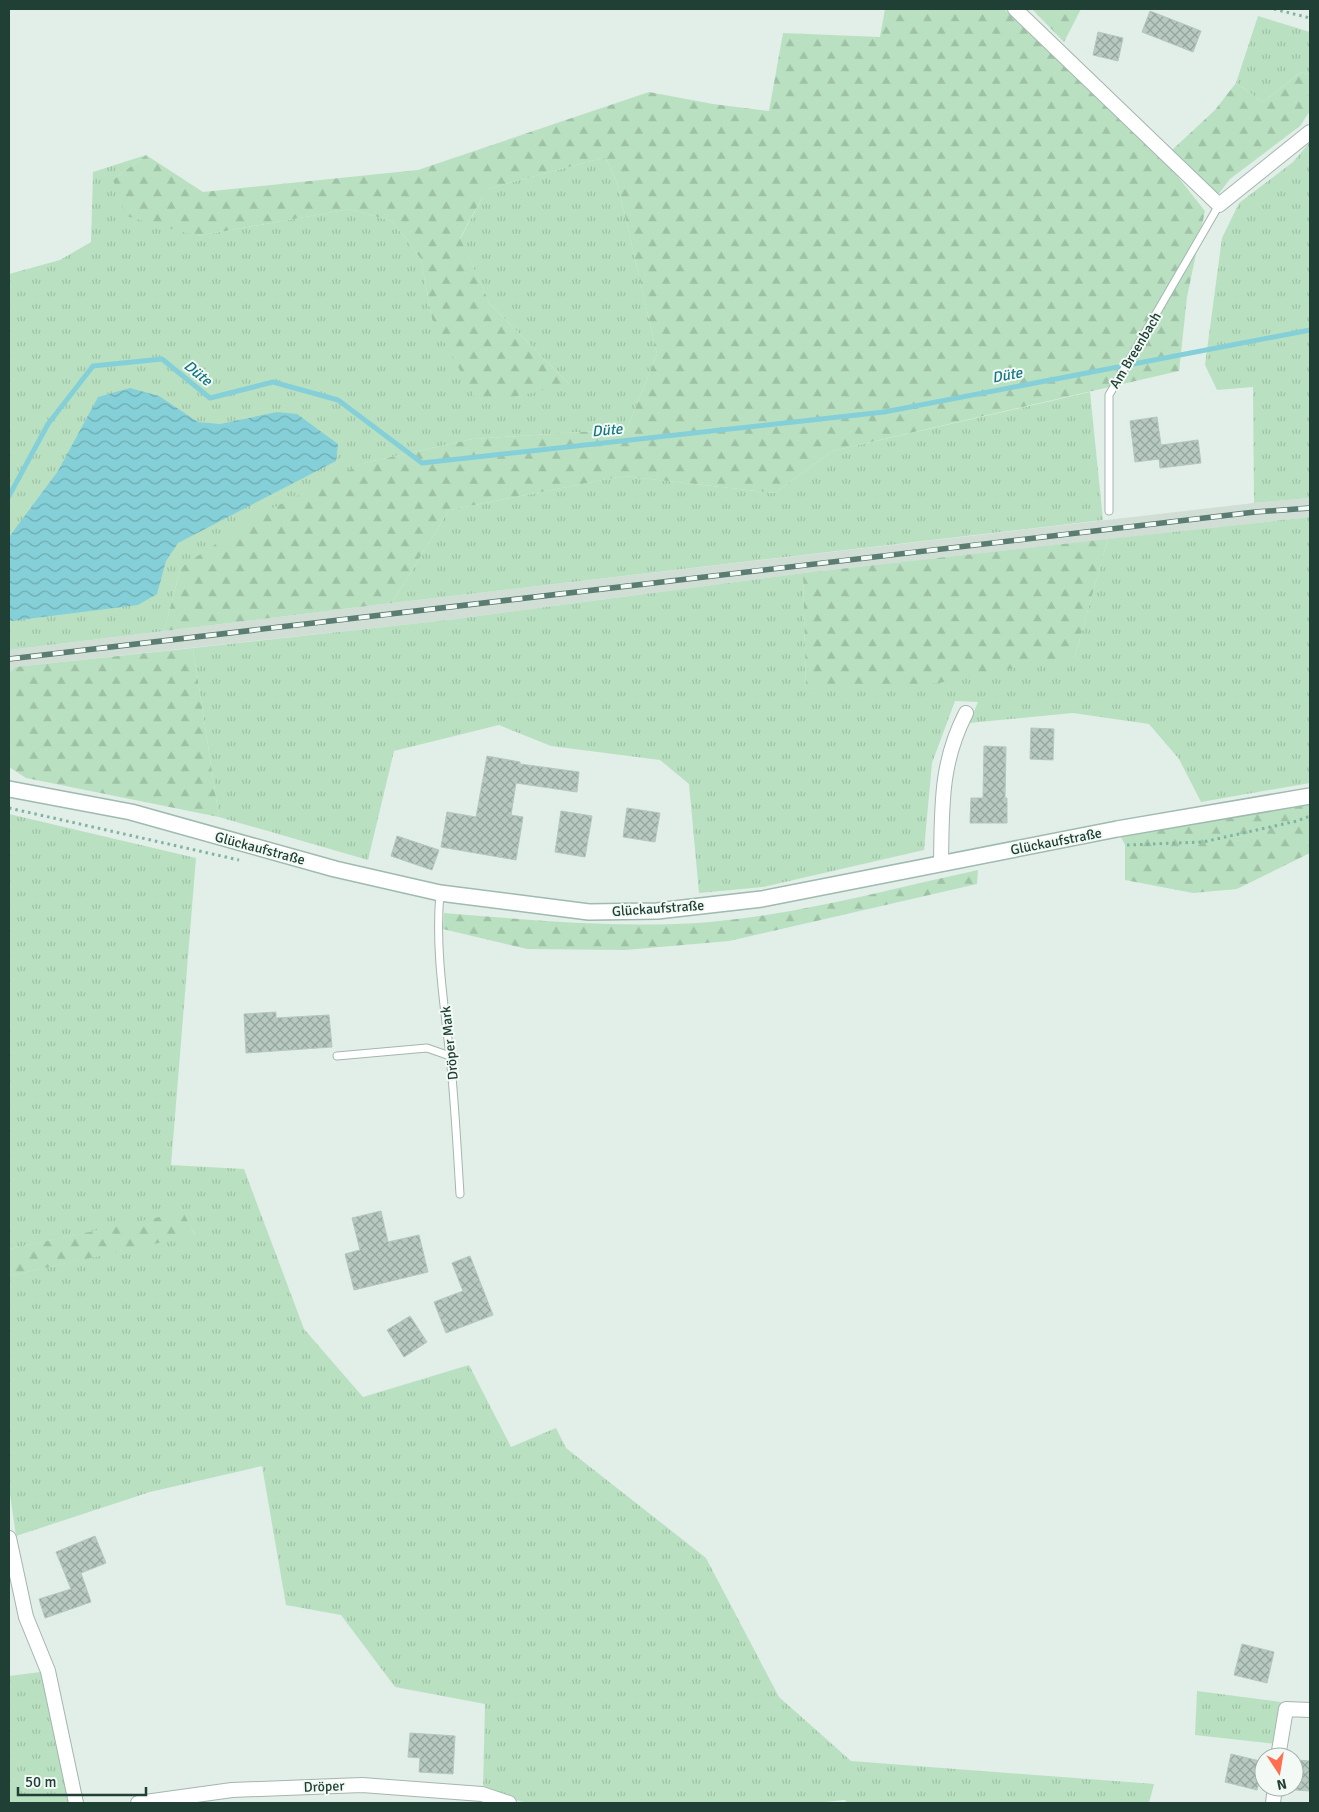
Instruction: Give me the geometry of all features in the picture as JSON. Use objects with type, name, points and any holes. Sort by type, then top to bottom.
[{"type":"main road","name":"Glückaufstraße","points":[[9,789],[131,812],[334,869],[440,893],[589,912],[657,911],[762,899],[1117,829],[1310,796]]},
{"type":"street","points":[[1015,9],[1219,205]]},
{"type":"street","name":"Am Breenbach","points":[[1219,205],[1310,132]]},
{"type":"street","points":[[941,863],[942,795],[953,738],[966,713]]},
{"type":"street","points":[[9,1538],[26,1617],[48,1671],[76,1803]]},
{"type":"street","points":[[1280,1747],[1286,1709],[1310,1710]]},
{"type":"street","name":"Dröper","points":[[138,1803],[232,1790],[362,1785],[482,1794],[509,1803]]},
{"type":"lane","name":"Am Breenbach","points":[[1110,512],[1109,395],[1117,378],[1219,205]]},
{"type":"lane","name":"Dröper Mark","points":[[440,893],[438,930],[460,1194]]},
{"type":"lane","points":[[337,1056],[427,1048],[450,1056]]},
{"type":"path","points":[[1274,9],[1310,18]]},
{"type":"path","points":[[9,808],[244,862]]},
{"type":"path","points":[[1125,845],[1203,842],[1297,821],[1310,816]]},
{"type":"shaded area","points":[[1310,498],[1310,517],[803,573],[456,619],[15,667],[9,673],[9,650],[392,603]]},
{"type":"green space","points":[[885,9],[1004,9],[1056,55],[1163,158],[1205,211],[1187,297],[1179,371],[832,451],[775,493],[623,476],[449,510],[392,603],[164,631],[181,567],[263,513],[364,463],[472,439],[627,429],[657,354],[618,186],[606,157],[487,189],[460,238],[490,304],[569,384],[479,405],[432,319],[421,259],[392,221],[350,209],[197,236],[126,216],[113,180],[146,155],[203,192],[418,170],[649,92],[713,104],[769,111],[783,33],[880,37]]},
{"type":"green space","points":[[1032,9],[1081,9],[1064,42]]},
{"type":"green space","points":[[1258,16],[1310,32],[1310,75],[1301,72],[1263,102],[1236,83]]},
{"type":"green space","points":[[1301,72],[1310,75],[1310,111],[1300,126],[1230,179],[1217,196],[1172,150],[1215,110],[1236,83],[1263,102]]},
{"type":"green space","points":[[1310,142],[1310,498],[1254,503],[1253,387],[1217,390],[1205,365],[1222,238],[1239,203],[1293,162]]},
{"type":"green space","points":[[146,155],[113,180],[197,236],[350,209],[392,221],[421,259],[432,319],[569,384],[490,304],[460,239],[487,189],[606,157],[618,186],[657,354],[627,429],[472,439],[364,463],[181,567],[164,631],[9,650],[9,274],[60,260],[91,242],[93,172]]},
{"type":"green space","points":[[1090,392],[1103,520],[392,603],[449,510],[623,476],[775,493],[832,451]]},
{"type":"green space","points":[[1310,517],[1310,783],[1201,802],[1179,759],[1149,724],[1073,713],[969,723],[978,702],[955,701],[932,763],[924,850],[763,887],[699,893],[689,784],[660,760],[551,746],[499,725],[394,751],[368,860],[219,817],[193,648],[456,619],[803,573],[806,689],[1075,656],[1108,539]]},
{"type":"green space","points":[[1108,539],[1075,656],[939,683],[806,689],[803,573]]},
{"type":"green space","points":[[193,648],[219,817],[26,778],[9,767],[9,673],[15,667]]},
{"type":"green space","points":[[1310,797],[1310,853],[1237,889],[1193,893],[1125,880],[1125,845],[1117,829]]},
{"type":"green space","points":[[9,814],[196,858],[171,1165],[244,1169],[304,1329],[363,1397],[469,1365],[511,1447],[556,1428],[566,1448],[706,1558],[779,1697],[851,1761],[1154,1784],[1149,1803],[847,1803],[845,1800],[815,1803],[526,1803],[483,1790],[485,1704],[395,1687],[341,1615],[286,1605],[262,1466],[150,1492],[16,1536],[9,1487],[9,1276],[195,1234],[182,1213],[9,1249]]},
{"type":"green space","points":[[978,870],[977,884],[729,941],[625,950],[527,949],[443,929],[444,913],[610,924],[643,925],[710,922],[811,907]]},
{"type":"green space","points":[[183,1212],[195,1235],[9,1276],[9,1249]]},
{"type":"green space","points":[[48,1671],[76,1803],[9,1803],[9,1676]]},
{"type":"green space","points":[[1197,1691],[1281,1702],[1276,1744],[1195,1735]]},
{"type":"water","points":[[130,388],[159,396],[198,422],[220,424],[277,412],[297,414],[338,444],[336,461],[178,543],[166,561],[157,594],[138,605],[11,621],[9,618],[9,537],[58,471],[98,397]]},
{"type":"building","points":[[1150,11],[1201,31],[1193,52],[1142,32]]},
{"type":"building","points":[[1098,32],[1123,38],[1118,61],[1093,55]]},
{"type":"building","points":[[1157,417],[1161,445],[1198,440],[1201,463],[1160,468],[1159,459],[1135,462],[1130,421]]},
{"type":"building","points":[[1031,728],[1054,729],[1053,760],[1030,759]]},
{"type":"building","points":[[984,746],[1006,747],[1005,798],[1007,798],[1007,823],[970,823],[971,798],[983,798]]},
{"type":"building","points":[[487,756],[520,762],[520,764],[579,772],[577,792],[516,783],[511,815],[523,817],[516,860],[441,847],[447,812],[476,817]]},
{"type":"building","points":[[627,808],[660,813],[655,842],[623,837]]},
{"type":"building","points":[[561,811],[592,816],[585,857],[555,852]]},
{"type":"building","points":[[397,836],[439,850],[432,870],[391,856]]},
{"type":"building","points":[[276,1012],[276,1018],[329,1015],[332,1047],[246,1053],[244,1014]]},
{"type":"building","points":[[381,1211],[388,1242],[419,1235],[428,1272],[354,1290],[345,1254],[360,1250],[352,1218]]},
{"type":"building","points":[[470,1256],[493,1315],[446,1333],[434,1302],[463,1291],[452,1263]]},
{"type":"building","points":[[410,1316],[427,1342],[404,1357],[387,1330]]},
{"type":"building","points":[[95,1536],[106,1563],[81,1573],[91,1602],[45,1618],[39,1599],[71,1589],[56,1552]]},
{"type":"building","points":[[1242,1644],[1274,1652],[1267,1683],[1234,1675]]},
{"type":"building","points":[[410,1733],[455,1736],[453,1774],[419,1772],[420,1758],[408,1757]]},
{"type":"building","points":[[1231,1754],[1254,1760],[1254,1789],[1225,1782]]},
{"type":"building","points":[[1304,1761],[1310,1761],[1310,1791],[1304,1791]]},
{"type":"waterway","name":"Düte","points":[[9,496],[48,424],[93,366],[162,359],[210,398],[273,382],[338,400],[422,463],[884,412],[1310,330]]},
{"type":"railway","points":[[9,659],[1255,512],[1310,508]]}]
